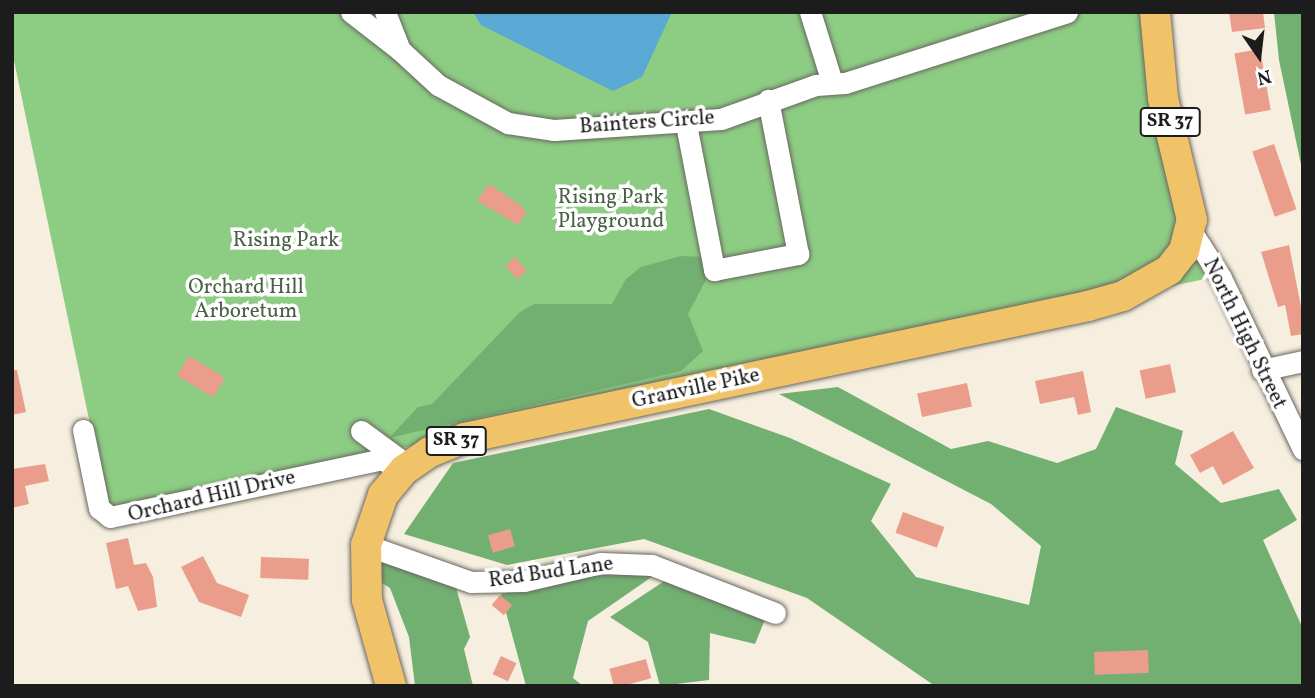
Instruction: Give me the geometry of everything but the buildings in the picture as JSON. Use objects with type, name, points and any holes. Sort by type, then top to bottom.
[{"type":"highway","name":"North High Street","points":[[1155,12],[1163,98],[1191,202],[1191,231]]},
{"type":"highway","name":"Granville Pike","points":[[391,686],[367,600],[366,545],[377,507],[405,470],[465,438],[1124,296],[1169,270],[1184,251],[1191,231]]},
{"type":"street","points":[[351,12],[400,50]]},
{"type":"street","name":"Bainters Circle","points":[[386,12],[400,50],[439,85],[508,123],[554,130],[687,124],[721,119],[768,100],[832,82],[845,83],[1067,12]]},
{"type":"street","points":[[810,12],[832,82]]},
{"type":"street","points":[[687,124],[714,270],[798,254],[768,100]]},
{"type":"street","name":"North High Street","points":[[1191,231],[1221,278],[1262,370],[1303,449]]},
{"type":"street","points":[[1262,370],[1303,361]]},
{"type":"street","name":"Orchard Hill Drive","points":[[83,430],[99,508],[110,517],[383,459],[405,470]]},
{"type":"street","points":[[361,431],[405,470]]},
{"type":"street","name":"Red Bud Lane","points":[[366,545],[486,583],[524,581],[601,563],[652,565],[775,613]]},
{"type":"green space","name":"Rising Park","points":[[12,12],[1155,12],[1186,185],[1224,275],[108,510],[12,51]]},
{"type":"green space","points":[[1274,12],[1303,12],[1303,174],[1279,60]]},
{"type":"green space","points":[[681,256],[703,257],[708,276],[688,314],[703,351],[681,371],[389,438],[418,407],[432,404],[520,312],[534,304],[612,304],[626,279],[641,267]]},
{"type":"green space","points":[[838,387],[951,449],[988,441],[1057,463],[1096,449],[1116,407],[1183,431],[1175,464],[1221,503],[1279,489],[1297,520],[1263,540],[1303,629],[1303,686],[935,686],[807,598],[644,539],[507,565],[404,534],[453,463],[709,409],[790,438],[891,484],[871,521],[916,577],[1029,605],[1041,546],[991,504],[779,394]]},
{"type":"green space","points":[[381,554],[455,584],[470,637],[464,649],[473,686],[415,686],[409,637],[390,588],[374,578]]},
{"type":"green space","points":[[624,566],[656,574],[588,621],[573,678],[583,686],[526,686],[501,594]]},
{"type":"green space","points":[[669,578],[766,617],[755,644],[710,633],[709,680],[660,686],[648,642],[610,617]]},
{"type":"water","points":[[473,12],[672,12],[642,77],[613,91],[481,25]]},
{"type":"park label","name":"Rising Park Playground","points":[[611,210]]},
{"type":"park label","name":"Orchard Hill Arboretum","points":[[246,300]]}]
